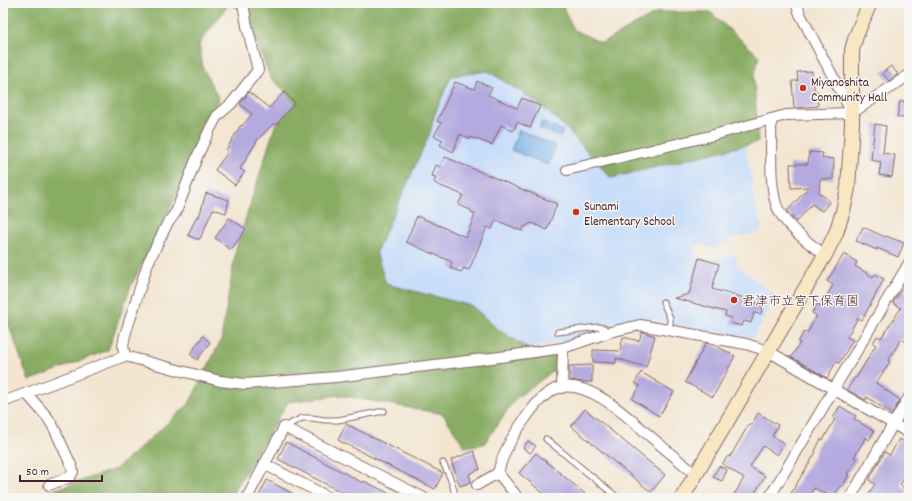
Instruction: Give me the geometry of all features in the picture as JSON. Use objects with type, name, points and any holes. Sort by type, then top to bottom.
[{"type":"street","points":[[125,356],[123,346],[125,335],[148,263],[167,224],[176,212],[207,135],[217,116],[231,104],[258,70],[243,3]]},
{"type":"street","points":[[796,3],[800,14],[852,113]]},
{"type":"street","points":[[682,498],[825,255],[836,232],[843,211],[848,188],[852,113],[852,50],[856,36],[870,3]]},
{"type":"street","points":[[567,170],[786,115],[852,113],[907,80]]},
{"type":"street","points":[[771,119],[772,188],[779,211],[786,221],[804,239],[825,255]]},
{"type":"street","points":[[769,498],[909,263]]},
{"type":"street","points":[[3,402],[125,356],[220,381],[245,384],[336,377],[563,348],[609,333],[640,326],[746,344],[768,351],[909,433]]},
{"type":"street","points":[[562,388],[563,348]]},
{"type":"street","points":[[476,486],[498,473],[500,463],[509,443],[537,402],[558,388],[573,387],[595,394],[613,405],[696,475]]},
{"type":"street","points":[[26,394],[48,418],[72,467],[73,472],[70,477],[48,485]]},
{"type":"street","points":[[850,498],[909,397]]},
{"type":"street","points":[[247,498],[284,427],[424,498]]},
{"type":"street","points":[[264,464],[330,498]]},
{"type":"street","points":[[498,473],[518,498]]},
{"type":"lane","points":[[663,302],[670,318],[670,330]]},
{"type":"lane","points":[[558,332],[604,328],[609,333]]},
{"type":"lane","points":[[284,427],[302,418],[338,420],[384,411]]},
{"type":"lane","points":[[546,439],[618,498]]},
{"type":"lane","points":[[443,463],[450,478],[455,498]]},
{"type":"shaded area","name":"Sunami Elementary School","points":[[488,71],[538,103],[567,129],[611,178],[745,145],[752,178],[752,192],[762,227],[757,233],[733,238],[718,247],[709,248],[704,244],[697,245],[696,252],[697,258],[714,260],[736,254],[737,265],[776,296],[753,338],[691,328],[650,319],[614,325],[565,341],[529,349],[497,329],[472,306],[386,284],[376,252],[430,133],[434,116],[451,76]]},
{"type":"green space","points":[[3,3],[561,3],[574,30],[602,43],[658,12],[710,12],[759,56],[754,77],[758,142],[611,178],[567,129],[538,103],[488,71],[451,76],[434,116],[430,133],[376,252],[386,284],[472,306],[497,329],[529,349],[557,356],[556,369],[515,399],[484,444],[465,447],[443,414],[339,395],[288,402],[230,498],[30,498],[116,469],[189,404],[221,340],[236,249],[286,91],[271,79],[244,11],[229,4],[199,44],[203,68],[219,99],[201,147],[130,288],[108,350],[29,381],[9,325],[3,328]]},
{"type":"water","points":[[542,122],[563,131],[560,137],[539,128]]},
{"type":"water","points":[[519,130],[556,146],[548,165],[511,150]]},
{"type":"building","points":[[891,66],[898,74],[889,81],[882,73]]},
{"type":"building","name":"Miyanoshita Community Hall","points":[[812,71],[812,84],[814,85],[814,91],[817,91],[818,106],[794,108],[792,81],[798,81],[797,72]]},
{"type":"building","points":[[477,81],[492,88],[488,95],[517,108],[522,98],[540,106],[530,128],[517,122],[513,131],[501,125],[492,145],[471,137],[470,139],[460,134],[453,152],[440,145],[443,140],[434,136],[441,123],[437,121],[455,82],[474,89]]},
{"type":"building","points":[[249,92],[269,108],[284,92],[295,103],[276,125],[274,123],[258,139],[240,169],[245,172],[235,185],[215,170],[228,152],[226,150],[241,125],[242,126],[252,114],[240,104]]},
{"type":"building","points":[[900,101],[909,102],[907,119],[897,117]]},
{"type":"building","points":[[875,124],[886,126],[883,153],[895,155],[892,177],[879,175],[881,162],[871,160]]},
{"type":"building","points":[[809,152],[823,153],[822,158],[834,159],[833,179],[820,179],[819,193],[830,201],[822,211],[812,204],[796,222],[787,211],[809,187],[791,188],[790,164],[808,164]]},
{"type":"building","points":[[445,157],[557,204],[547,230],[532,223],[524,227],[522,231],[496,220],[492,229],[487,227],[469,270],[464,268],[461,272],[450,268],[452,262],[406,242],[417,216],[466,237],[475,214],[471,212],[471,210],[458,205],[463,195],[436,184],[434,182],[436,177],[432,176],[436,165],[440,167]]},
{"type":"building","points":[[206,193],[229,200],[226,213],[213,209],[200,239],[196,239],[188,235],[197,216],[199,217]]},
{"type":"building","points":[[229,218],[246,229],[231,250],[215,238]]},
{"type":"building","points":[[863,227],[885,237],[886,236],[904,243],[898,257],[856,241]]},
{"type":"building","points":[[844,254],[857,262],[855,266],[873,277],[875,274],[884,279],[862,320],[858,318],[847,337],[853,340],[839,363],[836,362],[827,378],[791,357],[800,343],[798,342],[804,332],[807,333],[817,316],[812,313],[817,304],[821,306],[833,285],[827,281]]},
{"type":"building","points":[[699,258],[719,264],[712,289],[752,300],[751,302],[763,305],[761,314],[754,313],[751,323],[744,321],[742,326],[730,323],[732,318],[725,316],[726,312],[674,298],[689,294]]},
{"type":"building","points":[[902,289],[909,294],[909,343],[901,339],[888,361],[890,362],[876,383],[900,400],[892,414],[867,397],[866,400],[847,390],[876,345],[873,343],[877,336],[881,338],[901,308],[893,303]]},
{"type":"building","points":[[642,332],[655,336],[646,367],[616,358],[616,363],[593,362],[593,350],[620,351],[623,337],[639,341]]},
{"type":"building","points":[[203,336],[210,343],[197,360],[190,354]]},
{"type":"building","points":[[706,343],[714,345],[735,356],[713,397],[685,382]]},
{"type":"building","points":[[592,365],[592,382],[570,380],[569,366]]},
{"type":"building","points":[[641,372],[674,392],[659,416],[632,399],[640,386],[635,383]]},
{"type":"building","points":[[840,406],[856,416],[854,419],[874,431],[869,440],[866,437],[854,457],[857,459],[847,474],[849,475],[833,498],[814,488],[809,498],[788,498],[816,452],[815,451],[821,439],[823,440],[835,419],[833,418]]},
{"type":"building","points":[[585,409],[665,475],[651,492],[571,426]]},
{"type":"building","points":[[758,413],[778,425],[772,436],[784,443],[777,455],[763,446],[750,467],[765,476],[752,498],[739,498],[734,495],[744,478],[722,464],[728,456],[730,457],[749,424],[751,425]]},
{"type":"building","points":[[346,424],[443,473],[435,489],[338,440]]},
{"type":"building","points":[[899,439],[909,444],[909,470],[900,485],[908,490],[903,498],[866,498],[875,484],[869,480],[880,460],[885,452],[890,455]]},
{"type":"building","points":[[528,441],[536,446],[530,453],[523,448]]},
{"type":"building","points":[[286,442],[363,483],[364,481],[398,498],[359,498],[346,492],[345,494],[278,459]]},
{"type":"building","points":[[474,451],[480,469],[469,474],[471,482],[460,486],[451,460]]},
{"type":"building","points":[[536,453],[590,498],[549,498],[519,473]]},
{"type":"building","points":[[719,466],[727,470],[722,481],[713,477]]},
{"type":"building","points":[[267,480],[301,498],[258,498]]},
{"type":"place","name":"Miyanoshita Community Hall","points":[[803,88]]},
{"type":"place","name":"Sunami Elementary School","points":[[576,212]]},
{"type":"place","name":"君津市立宮下保育園","points":[[734,300]]}]
